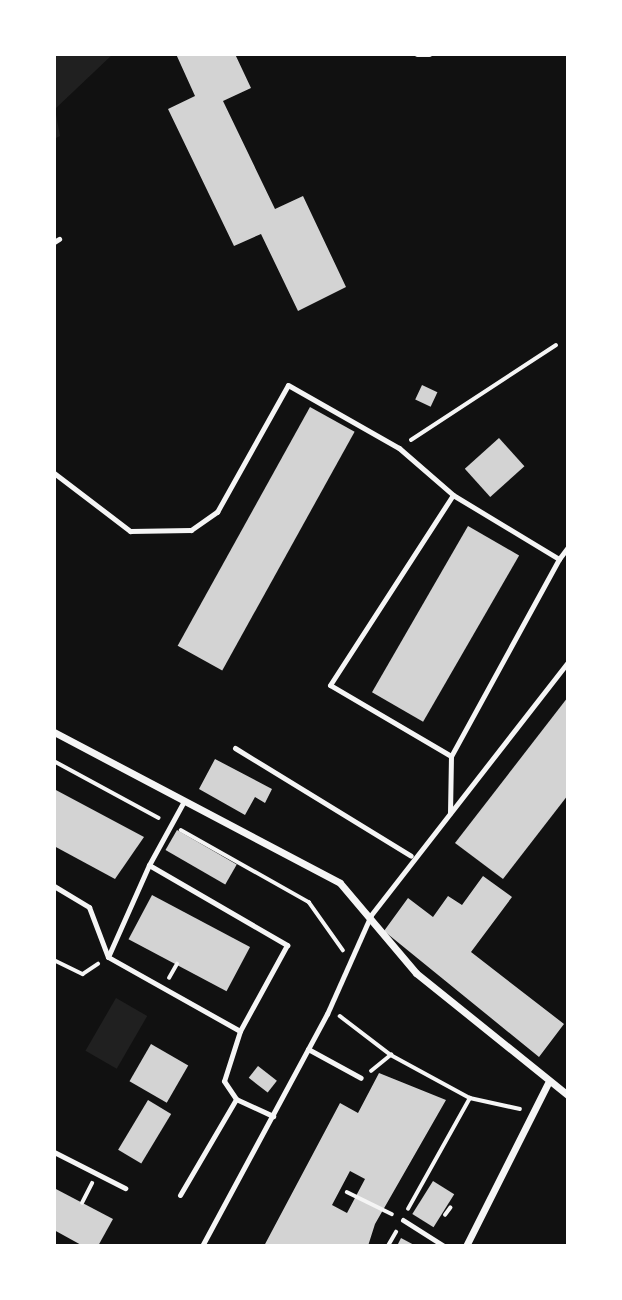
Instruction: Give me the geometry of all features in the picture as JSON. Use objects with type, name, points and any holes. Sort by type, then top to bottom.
[{"type":"street","points":[[54,733],[309,863],[371,915],[416,973],[548,1083],[568,1095]]},
{"type":"street","points":[[466,1246],[548,1083]]},
{"type":"lane","points":[[417,54],[429,54]]},
{"type":"lane","points":[[568,342],[568,391]]},
{"type":"lane","points":[[54,473],[130,531],[191,530],[217,512],[288,385],[399,448],[453,495],[559,559]]},
{"type":"lane","points":[[451,756],[330,685],[453,495]]},
{"type":"lane","points":[[450,813],[451,756],[568,547]]},
{"type":"lane","points":[[202,1246],[330,1008],[371,915],[411,856],[450,813],[568,662]]},
{"type":"lane","points":[[235,748],[411,856]]},
{"type":"lane","points":[[108,957],[149,865],[184,801]]},
{"type":"lane","points":[[149,865],[287,945],[240,1031],[224,1081],[236,1099],[272,1115]]},
{"type":"lane","points":[[54,886],[89,907],[108,957],[240,1031]]},
{"type":"lane","points":[[308,1049],[361,1078]]},
{"type":"lane","points":[[180,1195],[236,1099]]},
{"type":"lane","points":[[54,1152],[125,1188]]},
{"type":"lane","points":[[402,1220],[444,1246]]},
{"type":"path","points":[[399,448],[568,342]]},
{"type":"path","points":[[54,761],[309,902],[351,963]]},
{"type":"path","points":[[54,960],[83,974],[108,957]]},
{"type":"path","points":[[330,1008],[391,1055],[470,1098],[533,1112]]},
{"type":"path","points":[[361,1078],[391,1055]]},
{"type":"path","points":[[388,1246],[470,1098]]},
{"type":"path","points":[[82,1203],[97,1173]]},
{"type":"path","points":[[346,1192],[402,1220]]},
{"type":"shaded area","points":[[54,54],[113,54],[55,109],[60,136],[54,139]]},
{"type":"shaded area","points":[[116,998],[147,1016],[117,1069],[86,1051]]},
{"type":"building","points":[[176,54],[235,54],[251,88],[223,101],[275,209],[303,196],[346,287],[298,311],[261,234],[234,246],[168,109],[195,96]]},
{"type":"building","points":[[422,385],[437,392],[431,407],[415,400]]},
{"type":"building","points":[[310,407],[355,432],[222,670],[178,646]]},
{"type":"building","points":[[499,438],[524,466],[490,497],[465,469]]},
{"type":"building","points":[[468,526],[519,556],[423,722],[372,692]]},
{"type":"building","points":[[568,697],[568,795],[503,879],[455,843]]},
{"type":"building","points":[[215,759],[272,789],[265,803],[255,797],[245,815],[199,789]]},
{"type":"building","points":[[54,789],[144,837],[115,879],[54,846]]},
{"type":"building","points":[[177,830],[237,864],[225,884],[166,850]]},
{"type":"building","points":[[483,876],[512,897],[471,952],[564,1024],[539,1057],[384,931],[408,898],[433,917],[448,896],[462,905]]},
{"type":"building","points":[[152,895],[250,947],[227,991],[129,939]]},
{"type":"building","points":[[151,1044],[188,1066],[167,1103],[130,1081]]},
{"type":"building","points":[[258,1066],[277,1081],[268,1093],[249,1078]]},
{"type":"building","points":[[379,1073],[446,1100],[375,1224],[368,1246],[264,1246],[340,1103],[358,1113]],"holes":[[[350,1171],[365,1179],[347,1213],[332,1205]]]},
{"type":"building","points":[[148,1100],[171,1114],[141,1164],[118,1150]]},
{"type":"building","points":[[433,1181],[454,1194],[434,1227],[412,1214]]},
{"type":"building","points":[[54,1188],[113,1219],[98,1246],[83,1246],[54,1230]]},
{"type":"building","points":[[401,1238],[416,1246],[397,1246]]}]
